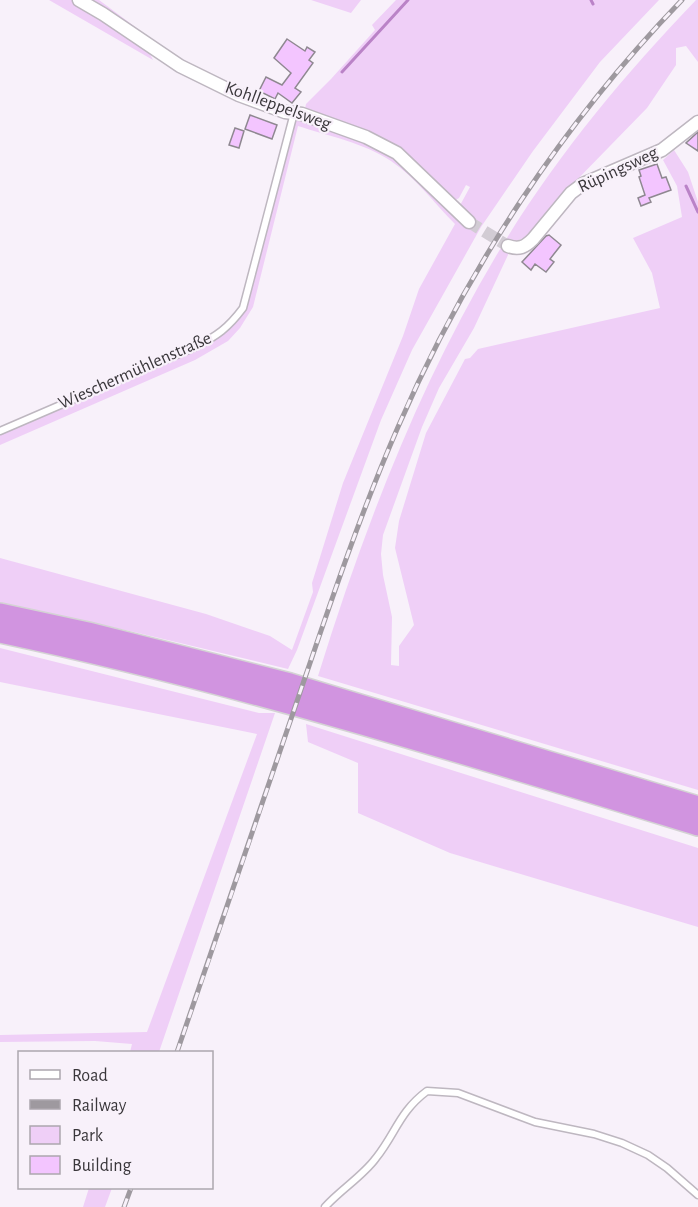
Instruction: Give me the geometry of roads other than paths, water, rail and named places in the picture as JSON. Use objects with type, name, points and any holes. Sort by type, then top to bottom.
[{"type":"highway","points":[[0,614],[88,633],[290,684],[698,807]]},
{"type":"highway","points":[[0,632],[193,676],[385,730],[698,825]]},
{"type":"street","name":"Kohlleppelsweg","points":[[79,0],[180,66],[239,95],[366,137],[397,153],[469,222]]},
{"type":"street","name":"Rüpingsweg","points":[[514,247],[533,239],[571,193],[583,184],[662,150],[698,122]]},
{"type":"lane","name":"Wieschermühlenstraße","points":[[0,431],[195,347],[215,337],[231,324],[243,308],[294,113]]},
{"type":"lane","points":[[325,1207],[376,1160],[401,1116],[427,1091],[458,1093],[536,1122],[594,1134],[622,1143],[648,1155],[667,1168],[698,1195]]},
{"type":"waterway","points":[[342,72],[408,0]]},
{"type":"waterway","points":[[591,0],[593,4]]},
{"type":"waterway","points":[[686,186],[698,212]]},
{"type":"tunnel","points":[[469,222],[508,246]]},
{"type":"railway","points":[[177,1051],[342,570],[383,462],[425,369],[454,311],[486,255],[521,201],[597,97],[638,47],[682,0]]},
{"type":"railway","points":[[124,1207],[131,1189]]}]
